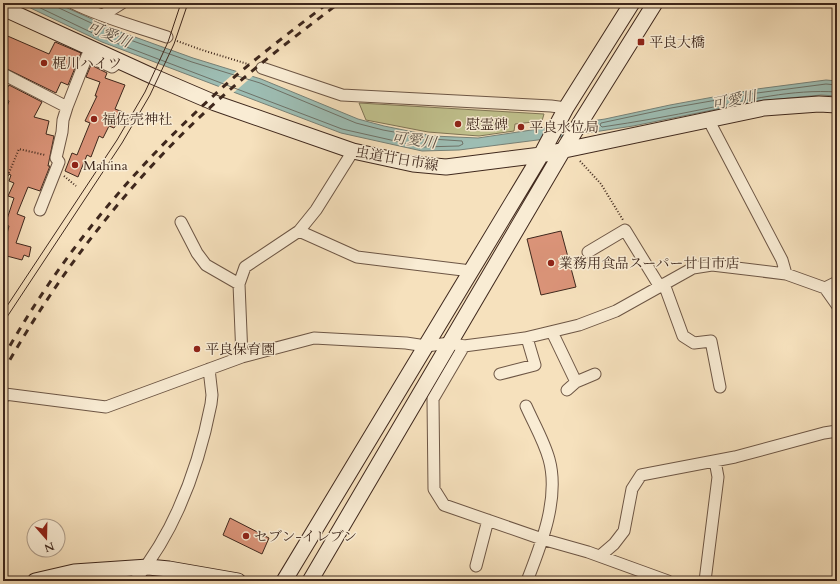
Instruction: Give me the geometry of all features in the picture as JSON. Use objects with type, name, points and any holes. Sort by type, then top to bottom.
[{"type":"street","points":[[3,7],[4,3]]},
{"type":"street","points":[[73,3],[88,10],[101,20],[167,37]]},
{"type":"street","points":[[101,20],[122,3]]},
{"type":"street","points":[[284,581],[471,272],[566,110],[632,3]]},
{"type":"street","points":[[310,581],[457,345],[566,146],[654,3]]},
{"type":"street","name":"虫道廿日市線","points":[[3,7],[120,62],[215,103],[353,151],[413,164],[446,167],[566,146],[764,108],[819,104],[837,105]]},
{"type":"street","points":[[40,210],[58,166],[59,162],[56,158],[63,120],[87,56],[112,67],[120,62]]},
{"type":"street","points":[[262,68],[342,95],[551,106],[566,110]]},
{"type":"street","points":[[3,74],[67,107]]},
{"type":"street","points":[[708,119],[782,260],[786,274]]},
{"type":"street","points":[[242,357],[239,284],[244,267],[299,231],[316,210],[353,151]]},
{"type":"street","points":[[181,222],[197,254],[206,265],[239,284]]},
{"type":"street","points":[[588,252],[625,230],[662,285],[683,336],[694,343],[711,341],[720,387]]},
{"type":"street","points":[[299,231],[357,257],[471,272]]},
{"type":"street","points":[[3,398],[5,394],[106,407],[242,357],[314,338],[406,342],[426,346],[457,345],[527,338],[579,325],[616,311],[693,268],[712,265],[786,274],[825,288],[837,305]]},
{"type":"street","points":[[825,288],[837,282]]},
{"type":"street","points":[[552,332],[576,382]]},
{"type":"street","points":[[500,374],[535,365],[527,338]]},
{"type":"street","points":[[457,345],[433,398],[434,489],[444,505],[542,539],[600,556],[668,581]]},
{"type":"street","points":[[135,581],[157,550],[178,511],[195,463],[211,404],[212,394],[209,369]]},
{"type":"street","points":[[567,390],[576,382],[595,374]]},
{"type":"street","points":[[526,406],[544,442],[550,461],[552,491],[547,523],[527,581]]},
{"type":"street","points":[[600,556],[614,544],[624,531],[632,489],[641,475],[735,457],[824,433],[837,431]]},
{"type":"street","points":[[705,581],[718,477],[716,461]]},
{"type":"street","points":[[476,566],[488,520]]},
{"type":"street","points":[[35,581],[79,572],[144,567],[159,567],[184,576],[231,580]]},
{"type":"path","points":[[92,41],[101,20]]},
{"type":"path","points":[[178,41],[202,50],[262,68]]},
{"type":"path","points":[[3,190],[19,149],[56,158]]},
{"type":"path","points":[[578,158],[601,184],[624,222],[625,230]]},
{"type":"path","points":[[258,581],[261,576]]},
{"type":"green space","points":[[359,103],[544,114],[542,121],[515,124],[514,131],[479,136],[428,132],[366,120]]},
{"type":"water","name":"可愛川","points":[[20,3],[56,3],[121,32],[193,58],[261,79],[358,119],[433,136],[478,138],[605,119],[757,89],[826,80],[837,81],[837,96],[821,95],[757,101],[633,126],[561,137],[459,150],[422,151],[341,133],[102,42]]},
{"type":"pier","points":[[238,70],[254,75],[232,94],[217,88]]},
{"type":"building","points":[[3,34],[49,54],[55,42],[81,53],[68,85],[61,82],[56,93],[3,67]]},
{"type":"building","points":[[91,65],[107,73],[105,78],[125,85],[115,109],[123,112],[114,128],[109,126],[103,138],[99,136],[91,157],[87,155],[78,177],[65,171],[72,153],[77,155],[90,123],[85,121],[97,96],[95,96],[100,82],[86,77]]},
{"type":"building","points":[[9,85],[42,102],[34,117],[49,121],[46,134],[54,136],[48,166],[50,166],[40,191],[28,187],[17,214],[25,217],[16,243],[31,247],[29,257],[24,255],[22,260],[3,255],[3,249],[9,226],[5,225],[14,198],[8,196],[14,183],[9,181],[11,175],[3,172],[3,118],[9,101],[3,98],[3,95]]},
{"type":"building","name":"業務用食品スーパー廿日市店","points":[[561,231],[576,287],[541,295],[527,239]]},
{"type":"building","name":"セブン-イレブン","points":[[230,518],[269,538],[262,554],[223,535]]},
{"type":"tram line","points":[[3,312],[117,140],[145,92],[168,42],[181,3]]},
{"type":"tram line","points":[[3,323],[122,143],[150,95],[174,44],[188,3]]},
{"type":"railway","points":[[3,358],[24,322],[71,253],[96,220],[151,157],[224,86],[328,3]]},
{"type":"railway","points":[[3,372],[48,298],[73,263],[126,195],[155,163],[216,102],[276,51],[339,3]]},
{"type":"place","name":"平良大橋","points":[[641,42]]},
{"type":"place","name":"梶川ハイツ","points":[[44,63]]},
{"type":"place","name":"福佐売神社","points":[[94,119]]},
{"type":"place","name":"慰霊碑","points":[[458,124]]},
{"type":"place","name":"平良水位局","points":[[521,127]]},
{"type":"place","name":"Mahina","points":[[75,165]]},
{"type":"place","name":"業務用食品スーパー廿日市店","points":[[551,263]]},
{"type":"place","name":"平良保育園","points":[[197,349]]},
{"type":"place","name":"セブン-イレブン","points":[[246,536]]}]
